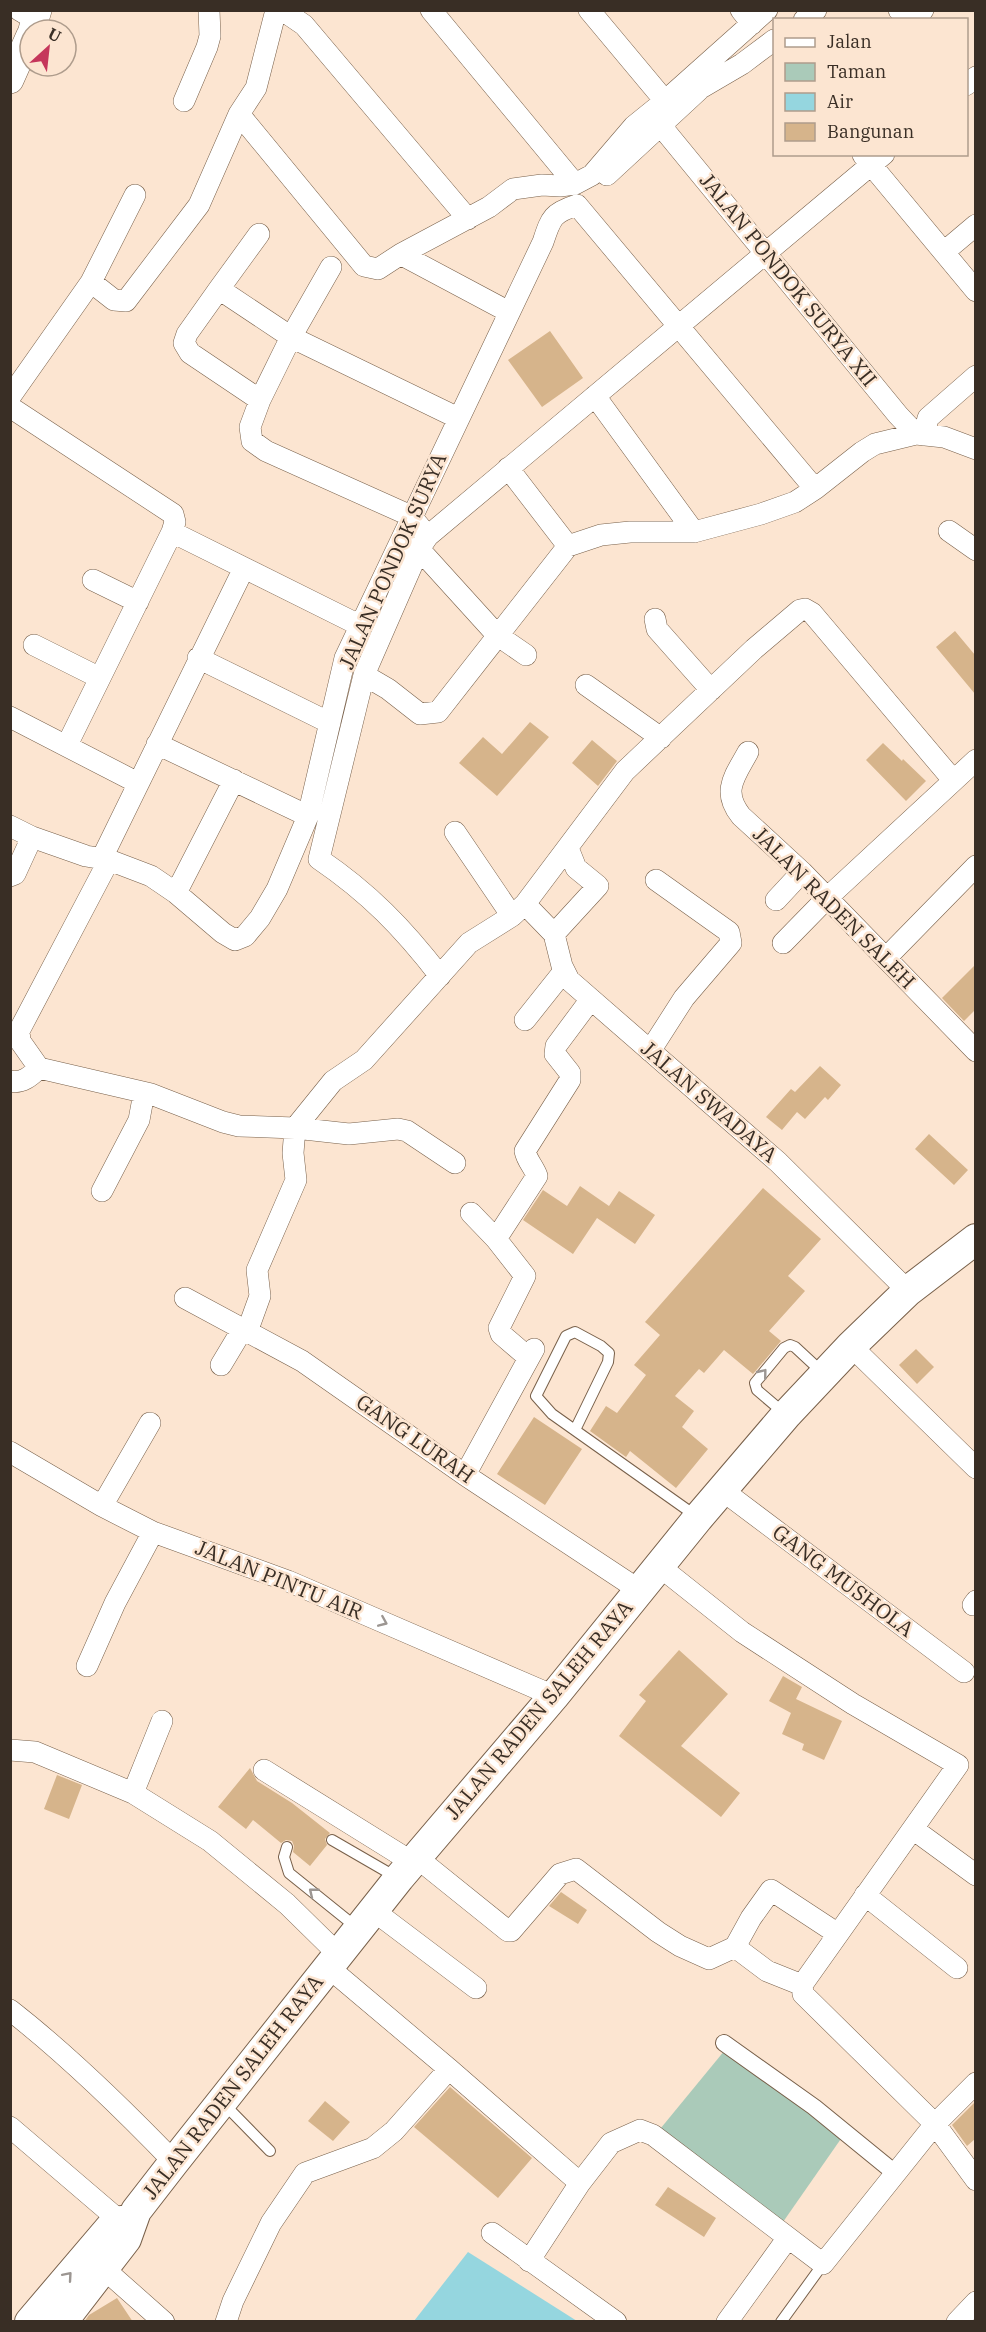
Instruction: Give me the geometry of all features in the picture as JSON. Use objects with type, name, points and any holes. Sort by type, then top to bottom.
[{"type":"main road","name":"JALAN RADEN SALEH RAYA","points":[[30,2322],[110,2228],[128,2216],[174,2162],[409,1866],[554,1696],[698,1518],[786,1415],[851,1346],[908,1292],[975,1239]]},
{"type":"main road","name":"JALAN RADEN SALEH RAYA","points":[[63,2322],[126,2238],[128,2216]]},
{"type":"street","points":[[184,101],[207,47],[210,36],[209,10]]},
{"type":"street","points":[[91,282],[114,300],[126,301],[199,205],[239,114],[256,87],[276,10]]},
{"type":"street","points":[[282,10],[304,25],[468,219]]},
{"type":"street","points":[[431,10],[679,326],[815,489]]},
{"type":"street","points":[[589,10],[665,101]]},
{"type":"street","points":[[899,10],[910,18],[916,17],[923,10]]},
{"type":"street","points":[[576,195],[634,126],[665,101],[753,15]]},
{"type":"street","points":[[576,195],[594,186],[701,88],[773,44]]},
{"type":"street","points":[[10,80],[18,58]]},
{"type":"street","points":[[239,114],[364,266],[378,269],[384,267],[401,254],[468,219],[513,189],[542,184],[561,186],[576,195]]},
{"type":"street","name":"JALAN PONDOK SURYA XII","points":[[661,126],[920,435]]},
{"type":"street","points":[[440,976],[408,934],[379,906],[319,859],[364,675],[424,543],[508,468],[766,253],[872,158],[975,291]]},
{"type":"street","points":[[10,397],[91,282],[135,195]]},
{"type":"street","name":"JALAN PONDOK SURYA","points":[[176,893],[223,933],[235,940],[245,936],[260,918],[277,889],[308,816],[345,658],[543,242],[551,218],[576,195]]},
{"type":"street","points":[[944,252],[975,225]]},
{"type":"street","points":[[259,234],[187,334],[184,343],[190,353],[260,400]]},
{"type":"street","points":[[402,255],[509,312]]},
{"type":"street","points":[[331,267],[291,337],[260,400],[250,427],[252,441],[266,451],[411,516],[424,543],[497,635],[526,655]]},
{"type":"street","points":[[219,289],[291,337],[458,418]]},
{"type":"street","points":[[920,435],[928,418],[975,376]]},
{"type":"street","points":[[595,396],[694,532]]},
{"type":"street","points":[[10,407],[173,514],[175,522],[67,745]]},
{"type":"street","points":[[364,675],[388,689],[420,714],[438,712],[567,546],[601,535],[630,532],[694,532],[795,502],[875,444],[920,435],[944,437],[975,449]]},
{"type":"street","points":[[508,468],[567,546]]},
{"type":"street","points":[[949,531],[975,550]]},
{"type":"street","points":[[172,532],[361,626]]},
{"type":"street","points":[[244,568],[138,783],[106,859],[19,1031],[20,1041],[39,1068],[144,1093],[231,1124],[349,1134],[398,1129],[407,1131],[455,1163]]},
{"type":"street","points":[[93,580],[138,602]]},
{"type":"street","points":[[221,1365],[245,1331],[260,1296],[257,1270],[296,1180],[293,1153],[295,1128],[333,1081],[364,1060],[469,943],[519,910],[625,771],[754,649],[800,610],[804,609],[812,613],[953,780]]},
{"type":"street","points":[[655,619],[657,629],[711,690]]},
{"type":"street","points":[[34,645],[100,678]]},
{"type":"street","points":[[198,658],[330,723]]},
{"type":"street","points":[[586,685],[661,738]]},
{"type":"street","points":[[10,717],[138,783]]},
{"type":"street","points":[[157,744],[308,816]]},
{"type":"street","name":"JALAN RADEN SALEH","points":[[748,752],[732,782],[730,794],[733,806],[802,872],[975,1051]]},
{"type":"street","points":[[783,943],[827,898],[975,759]]},
{"type":"street","points":[[10,826],[86,856],[106,859],[151,876],[176,893],[234,780]]},
{"type":"street","name":"JALAN SWADAYA","points":[[455,832],[519,910],[554,934],[564,971],[569,980],[778,1162],[908,1292]]},
{"type":"street","points":[[10,876],[15,874],[33,837]]},
{"type":"street","points":[[554,934],[598,886],[576,868],[568,848]]},
{"type":"street","points":[[886,958],[975,866]]},
{"type":"street","points":[[776,900],[802,872]]},
{"type":"street","points":[[650,1051],[684,998],[730,943],[731,936],[729,932],[656,880]]},
{"type":"street","points":[[525,1020],[564,971]]},
{"type":"street","points":[[496,1239],[537,1176],[534,1167],[527,1160],[525,1151],[570,1080],[570,1073],[555,1054],[556,1046],[591,999]]},
{"type":"street","points":[[10,1081],[17,1083],[29,1077],[39,1068]]},
{"type":"street","points":[[102,1191],[139,1120],[144,1093]]},
{"type":"street","points":[[465,1475],[531,1353],[501,1334],[499,1328],[525,1276],[496,1239],[471,1213]]},
{"type":"street","name":"GANG LURAH","points":[[185,1298],[302,1361],[465,1475],[639,1590]]},
{"type":"street","points":[[851,1346],[975,1468]]},
{"type":"street","points":[[102,1506],[150,1423]]},
{"type":"street","name":"JALAN PINTU AIR","points":[[10,1452],[102,1506],[153,1532],[288,1581],[554,1696]]},
{"type":"street","name":"GANG MUSHOLA","points":[[722,1490],[964,1672]]},
{"type":"street","points":[[87,1666],[115,1603],[153,1532]]},
{"type":"street","points":[[659,1566],[742,1632],[853,1704],[958,1765],[802,1985],[803,1994],[935,2124],[975,2180]]},
{"type":"street","points":[[134,1793],[162,1721]]},
{"type":"street","points":[[10,1750],[35,1752],[134,1793],[210,1840],[287,1904],[333,1961],[449,2069],[580,2183]]},
{"type":"street","points":[[264,1770],[409,1866],[474,1904],[505,1929],[511,1931],[560,1874],[576,1869],[680,1946],[709,1959],[735,1947],[751,1918],[771,1890],[838,1934]]},
{"type":"street","points":[[913,1830],[975,1875]]},
{"type":"street","points":[[865,1895],[957,1968]]},
{"type":"street","points":[[366,1920],[476,1988]]},
{"type":"street","points":[[735,1947],[767,1971],[802,1985]]},
{"type":"street","points":[[10,2010],[51,2041],[112,2097],[174,2162]]},
{"type":"street","points":[[724,2043],[814,2107],[891,2169]]},
{"type":"street","points":[[226,2322],[233,2301],[271,2223],[305,2173],[373,2148],[394,2131],[449,2069]]},
{"type":"street","points":[[529,2260],[580,2183],[611,2143],[640,2130],[653,2135],[787,2239],[823,2264],[935,2124],[975,2083]]},
{"type":"street","points":[[10,2127],[128,2216]]},
{"type":"street","points":[[492,2234],[616,2322]]},
{"type":"street","points":[[727,2322],[787,2239]]},
{"type":"street","points":[[104,2268],[165,2322]]},
{"type":"street","points":[[957,2322],[975,2302]]},
{"type":"lane","points":[[575,1430],[608,1362],[609,1353],[575,1332],[566,1336],[536,1396],[552,1414],[698,1518]]},
{"type":"lane","points":[[786,1415],[757,1390],[755,1383],[784,1348],[790,1345],[795,1347],[824,1374]]},
{"type":"lane","points":[[332,1840],[409,1866]]},
{"type":"lane","points":[[287,1847],[284,1857],[289,1873],[366,1920]]},
{"type":"lane","points":[[222,2102],[270,2151]]},
{"type":"lane","points":[[785,2320],[823,2264]]},
{"type":"green space","points":[[725,2050],[845,2133],[783,2222],[656,2134]]},
{"type":"water","points":[[468,2252],[577,2321],[414,2321]]},
{"type":"building","points":[[550,331],[583,378],[542,407],[508,360]]},
{"type":"building","points":[[955,631],[975,655],[975,694],[936,647]]},
{"type":"building","points":[[530,722],[549,737],[497,796],[459,763],[483,737],[502,754]]},
{"type":"building","points":[[592,740],[617,761],[598,786],[572,763]]},
{"type":"building","points":[[883,743],[926,781],[906,801],[866,760]]},
{"type":"building","points":[[975,965],[975,1010],[964,1021],[942,998]]},
{"type":"building","points":[[820,1066],[841,1085],[828,1100],[825,1097],[805,1119],[797,1112],[782,1130],[766,1117],[791,1089],[795,1092]]},
{"type":"building","points":[[929,1134],[968,1170],[954,1185],[915,1149]]},
{"type":"building","points":[[580,1186],[609,1206],[619,1191],[655,1215],[635,1244],[597,1218],[573,1254],[523,1220],[543,1190],[567,1206]]},
{"type":"building","points":[[763,1188],[821,1239],[788,1276],[805,1291],[769,1331],[781,1341],[753,1374],[724,1350],[704,1373],[699,1369],[675,1396],[694,1411],[682,1427],[708,1449],[676,1488],[630,1451],[626,1457],[590,1431],[606,1406],[617,1413],[646,1375],[634,1365],[660,1335],[645,1322]]},
{"type":"building","points":[[916,1349],[934,1367],[917,1384],[899,1365]]},
{"type":"building","points":[[534,1417],[582,1449],[545,1505],[497,1474]]},
{"type":"building","points":[[679,1650],[728,1694],[681,1746],[740,1793],[721,1817],[619,1736],[646,1701],[639,1695]]},
{"type":"building","points":[[783,1676],[802,1687],[796,1699],[842,1721],[824,1760],[802,1750],[804,1744],[782,1734],[791,1713],[769,1701]]},
{"type":"building","points":[[250,1768],[257,1781],[292,1803],[330,1833],[325,1839],[327,1845],[310,1866],[293,1852],[292,1841],[286,1840],[281,1843],[253,1820],[246,1829],[218,1807]]},
{"type":"building","points":[[57,1775],[82,1785],[69,1819],[44,1809]]},
{"type":"building","points":[[561,1892],[587,1910],[578,1924],[549,1906]]},
{"type":"building","points":[[450,2087],[532,2158],[498,2198],[414,2127]]},
{"type":"building","points":[[325,2101],[350,2122],[333,2141],[308,2121]]},
{"type":"building","points":[[975,2102],[975,2139],[967,2146],[952,2125]]},
{"type":"building","points":[[668,2187],[716,2218],[704,2237],[655,2205]]},
{"type":"building","points":[[117,2298],[133,2322],[84,2322],[89,2315]]}]
